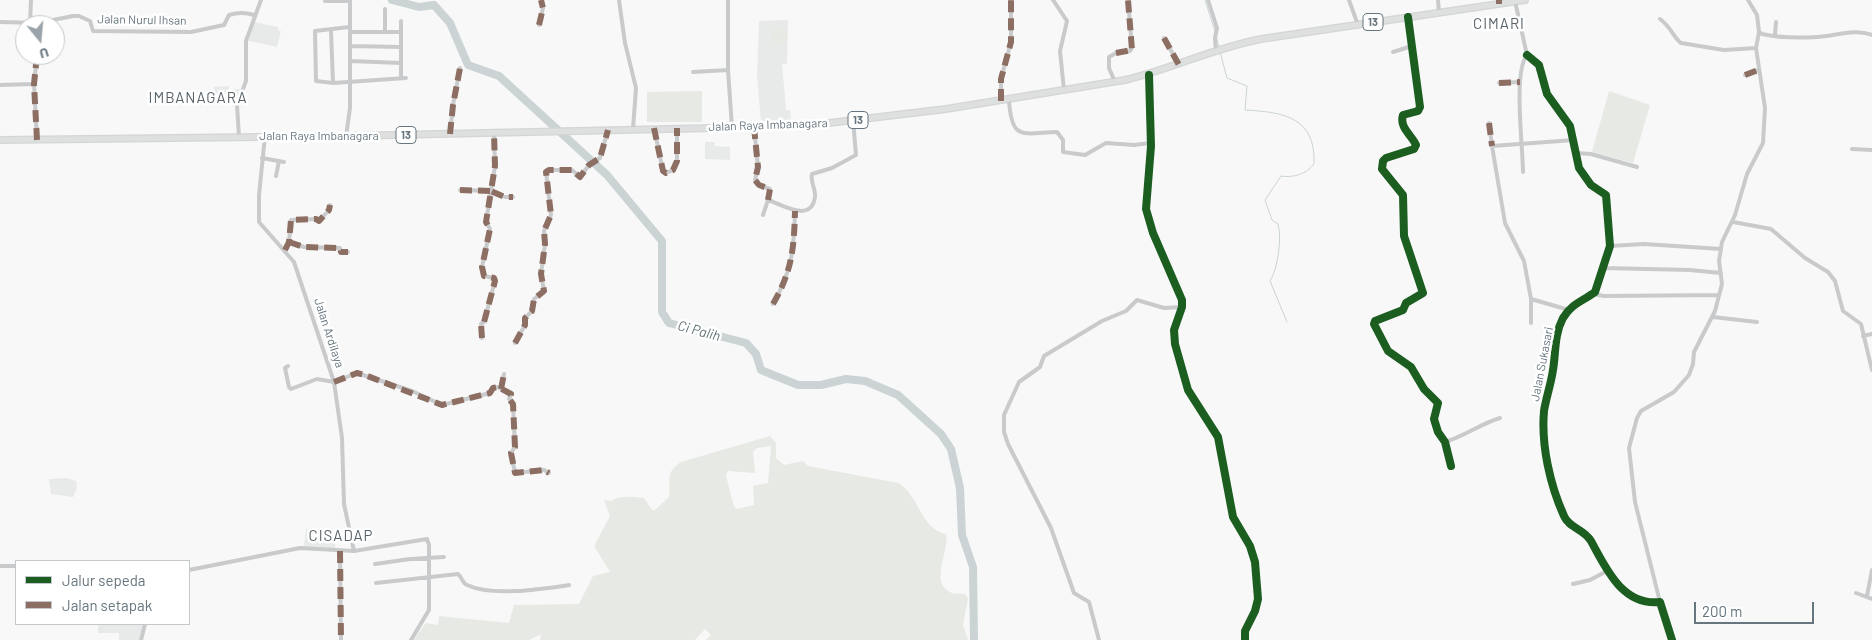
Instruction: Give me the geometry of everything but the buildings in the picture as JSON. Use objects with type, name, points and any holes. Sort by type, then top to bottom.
[{"type":"highway","name":"Jalan Raya Imbanagara","points":[[0,140],[548,132],[754,127],[853,120],[1009,99],[1115,82],[1149,75],[1219,50],[1261,39],[1440,13],[1499,2],[1525,0]]},
{"type":"street","points":[[31,15],[32,0]]},
{"type":"street","points":[[239,137],[237,105],[246,81],[246,41],[261,0]]},
{"type":"street","points":[[325,1],[350,0],[350,108],[346,136]]},
{"type":"street","points":[[540,25],[543,8],[541,0]]},
{"type":"street","points":[[619,0],[625,43],[636,88],[633,129]]},
{"type":"street","points":[[728,0],[728,70],[732,127]]},
{"type":"street","points":[[1001,100],[1001,79],[1012,42],[1011,0]]},
{"type":"street","points":[[1053,0],[1067,21],[1060,51],[1064,90]]},
{"type":"street","points":[[1115,82],[1109,68],[1109,57],[1116,53],[1130,51],[1132,48],[1128,0]]},
{"type":"street","points":[[1208,0],[1217,32],[1215,37],[1219,50]]},
{"type":"street","points":[[1349,0],[1358,25]]},
{"type":"street","points":[[1438,0],[1440,13]]},
{"type":"street","points":[[1672,640],[1660,602],[1635,502],[1629,448],[1637,418],[1641,411],[1674,392],[1689,375],[1697,346],[1713,317],[1722,284],[1721,249],[1733,222],[1748,174],[1763,143],[1765,108],[1756,48],[1759,32],[1757,15],[1748,0]]},
{"type":"street","points":[[1515,1],[1527,54],[1541,68],[1547,94],[1570,126],[1579,168],[1585,178],[1606,195],[1610,246],[1593,294],[1604,296],[1719,295]]},
{"type":"street","points":[[385,9],[385,32]]},
{"type":"street","name":"Jalan Nurul Ihsan","points":[[65,18],[79,16],[90,21],[93,31],[191,32],[224,25],[229,15],[233,13],[254,15]]},
{"type":"street","points":[[1408,17],[1420,107],[1418,111],[1403,115],[1402,120],[1406,132],[1414,140],[1416,148],[1386,158],[1382,165],[1384,173],[1403,195],[1404,236],[1423,292],[1406,303],[1403,310],[1375,321],[1374,324],[1388,351],[1411,367],[1424,389],[1437,401],[1438,406],[1434,419],[1438,432],[1445,442],[1452,466]]},
{"type":"street","points":[[1660,19],[1671,28],[1677,40],[1682,43],[1724,50],[1756,48]]},
{"type":"street","points":[[401,21],[403,78],[333,83],[317,82],[315,74],[315,31],[331,30],[334,27],[350,30],[401,32]]},
{"type":"street","points":[[0,22],[15,23]]},
{"type":"street","points":[[1775,36],[1776,22]]},
{"type":"street","points":[[331,30],[333,83]]},
{"type":"street","points":[[1759,32],[1775,36],[1816,37],[1848,32],[1872,36]]},
{"type":"street","points":[[1164,38],[1179,65]]},
{"type":"street","points":[[350,46],[401,47]]},
{"type":"street","points":[[1393,52],[1412,46]]},
{"type":"street","points":[[1523,172],[1520,82],[1521,62],[1527,54]]},
{"type":"street","points":[[350,61],[401,63]]},
{"type":"street","points":[[36,65],[34,84],[37,140]]},
{"type":"street","points":[[450,134],[460,68]]},
{"type":"street","points":[[693,72],[728,70]]},
{"type":"street","points":[[1745,75],[1758,70]]},
{"type":"street","points":[[1149,75],[1151,143],[1146,209],[1153,232],[1177,284],[1182,307],[1173,338],[1186,385],[1192,399],[1218,437],[1233,517],[1250,546],[1255,562],[1258,598],[1255,611],[1246,630],[1245,640]]},
{"type":"street","points":[[1499,83],[1520,82]]},
{"type":"street","points":[[0,85],[34,84]]},
{"type":"street","points":[[1009,99],[1012,121],[1018,131],[1024,134],[1056,132],[1062,140],[1062,152],[1085,155],[1106,143],[1134,145],[1151,143]]},
{"type":"street","points":[[768,200],[795,211],[805,210],[815,198],[812,174],[832,168],[856,155],[853,120]]},
{"type":"street","points":[[1489,123],[1505,223],[1522,256],[1531,298],[1532,323]]},
{"type":"street","points":[[754,127],[758,167],[755,180],[759,185],[770,189],[763,215]]},
{"type":"street","points":[[654,128],[659,158],[663,171],[666,173],[673,170],[677,161],[676,128]]},
{"type":"street","points":[[515,343],[525,326],[525,318],[532,311],[534,298],[544,291],[541,274],[545,244],[544,231],[551,215],[546,172],[549,170],[572,170],[580,176],[591,163],[601,156],[608,130]]},
{"type":"street","points":[[482,338],[481,324],[484,322],[495,281],[494,278],[484,276],[482,268],[490,232],[486,222],[495,166],[494,133]]},
{"type":"street","name":"Jalan Ardilaya","points":[[264,136],[259,222],[285,250],[297,270],[334,382],[342,438],[344,504],[354,551]]},
{"type":"street","points":[[1492,146],[1574,140]]},
{"type":"street","points":[[1852,150],[1872,150]]},
{"type":"street","points":[[1575,153],[1591,154],[1637,167]]},
{"type":"street","points":[[262,158],[282,162],[276,176]]},
{"type":"street","points":[[460,190],[491,191],[505,197],[513,197]]},
{"type":"street","points":[[285,250],[289,242],[292,220],[322,220],[330,205]]},
{"type":"street","points":[[773,304],[785,282],[793,255],[795,211]]},
{"type":"street","points":[[1733,222],[1771,229],[1805,258],[1828,272],[1834,281],[1843,311],[1861,324],[1872,370]]},
{"type":"street","points":[[289,242],[304,247],[340,248],[341,252],[348,252]]},
{"type":"street","points":[[1610,246],[1644,244],[1721,249]]},
{"type":"street","points":[[1603,268],[1690,270],[1721,273]]},
{"type":"street","name":"Jalan Sukasari","points":[[1593,294],[1578,301],[1569,310],[1556,337],[1553,372],[1544,410],[1546,455],[1564,517],[1589,537],[1607,571],[1619,587],[1632,596],[1646,602],[1660,602]]},
{"type":"street","points":[[1531,298],[1569,310]]},
{"type":"street","points":[[1099,640],[1091,606],[1086,599],[1074,593],[1051,528],[1008,444],[1004,432],[1004,415],[1017,384],[1040,367],[1044,356],[1102,320],[1126,311],[1137,300],[1164,308],[1182,307]]},
{"type":"street","points":[[1713,317],[1757,322]]},
{"type":"street","points":[[1863,336],[1872,334]]},
{"type":"street","points":[[288,366],[285,368],[290,388],[317,379],[334,382],[357,374],[365,375],[442,405],[490,393],[493,388],[501,389],[511,394],[509,399],[513,404],[515,447],[511,453],[515,473],[544,470],[549,473]]},
{"type":"street","points":[[501,389],[504,374]]},
{"type":"street","points":[[1445,442],[1466,436],[1480,424],[1500,418]]},
{"type":"street","points":[[190,570],[300,548],[354,551],[425,538],[429,542],[429,610],[411,640]]},
{"type":"street","points":[[340,551],[341,640]]},
{"type":"street","points":[[375,564],[410,558],[444,557]]},
{"type":"street","points":[[0,566],[15,566]]},
{"type":"street","points":[[1856,593],[1870,599],[1872,570]]},
{"type":"street","points":[[1573,584],[1590,580],[1607,571]]},
{"type":"street","points":[[376,583],[458,574],[467,585],[488,590],[518,592],[569,585]]},
{"type":"street","points":[[141,640],[145,625]]},
{"type":"shaded area","points":[[788,20],[787,64],[782,64],[786,110],[790,110],[791,121],[761,122],[757,77],[759,21]]},
{"type":"shaded area","points":[[254,22],[278,27],[278,30],[281,31],[277,47],[249,41]]},
{"type":"shaded area","points":[[772,27],[787,27],[787,45],[772,45]]},
{"type":"shaded area","points":[[229,86],[229,90],[241,89],[237,100],[215,101],[214,87]]},
{"type":"shaded area","points":[[702,91],[702,122],[647,122],[647,92]]},
{"type":"shaded area","points":[[1609,91],[1650,105],[1633,163],[1592,152]]},
{"type":"shaded area","points":[[705,142],[715,142],[715,146],[730,147],[730,160],[705,159]]},
{"type":"shaded area","points":[[770,436],[776,443],[776,458],[784,465],[803,461],[808,466],[898,483],[911,495],[930,525],[937,531],[946,534],[941,581],[950,592],[965,594],[968,599],[963,625],[968,640],[706,640],[711,635],[705,629],[695,640],[540,640],[541,634],[529,640],[413,640],[426,623],[438,625],[439,616],[509,623],[514,605],[579,604],[593,576],[610,572],[594,546],[610,516],[604,500],[611,501],[627,497],[644,498],[652,510],[655,510],[669,497],[671,473],[681,462]],"holes":[[[771,446],[768,483],[753,486],[754,505],[737,509],[734,507],[726,476],[728,471],[755,473],[753,452],[757,448]]]},
{"type":"shaded area","points":[[66,478],[76,481],[77,488],[73,497],[51,494],[49,479]]},
{"type":"shaded area","points":[[306,529],[336,531],[335,549],[304,547]]},
{"type":"shaded area","points":[[98,625],[143,625],[139,640],[119,640],[119,633],[98,633]]},
{"type":"waterway","name":"Ci Palih","points":[[392,0],[419,7],[434,5],[450,23],[468,65],[499,76],[607,175],[662,241],[662,312],[669,323],[746,343],[756,354],[761,370],[798,385],[821,385],[846,379],[865,381],[898,395],[941,434],[951,449],[960,488],[962,535],[973,567],[974,640]]},
{"type":"waterway","points":[[1205,0],[1215,31]]},
{"type":"waterway","points":[[1217,39],[1219,48]]},
{"type":"waterway","points":[[1220,52],[1227,78],[1247,86],[1245,110],[1272,113],[1295,120],[1309,136],[1313,148],[1314,164],[1299,174],[1281,176],[1265,200],[1272,220],[1278,224],[1279,230],[1277,261],[1270,281],[1287,322]]},
{"type":"marked path","points":[[539,25],[543,8],[541,0]]},
{"type":"marked path","points":[[1001,101],[1001,79],[1011,42],[1011,0]]},
{"type":"marked path","points":[[1116,53],[1132,50],[1128,0]]},
{"type":"marked path","points":[[1164,38],[1179,65]]},
{"type":"marked path","points":[[36,65],[34,84],[37,140]]},
{"type":"marked path","points":[[450,134],[460,68]]},
{"type":"marked path","points":[[1745,75],[1758,70]]},
{"type":"marked path","points":[[1499,83],[1520,82]]},
{"type":"marked path","points":[[1489,123],[1492,146]]},
{"type":"marked path","points":[[754,127],[758,167],[755,180],[759,185],[770,189],[768,200]]},
{"type":"marked path","points":[[654,128],[663,171],[666,173],[673,170],[677,161],[677,128]]},
{"type":"marked path","points":[[515,343],[525,325],[525,318],[532,311],[534,299],[544,291],[541,274],[545,244],[544,231],[551,215],[546,172],[549,170],[572,170],[580,177],[589,165],[600,158],[608,130]]},
{"type":"marked path","points":[[460,190],[491,191],[495,166],[494,133]]},
{"type":"marked path","points":[[482,338],[481,324],[484,322],[495,281],[494,278],[484,276],[482,267],[490,229],[486,222],[491,191],[505,197],[513,197]]},
{"type":"marked path","points":[[285,250],[289,242],[291,220],[316,219],[319,221],[329,210],[330,205]]},
{"type":"marked path","points":[[773,304],[784,281],[791,259],[795,211]]},
{"type":"marked path","points":[[289,242],[304,247],[340,248],[341,252],[348,252]]},
{"type":"marked path","points":[[334,382],[357,373],[442,405],[490,393],[493,388],[498,387],[511,394],[509,399],[513,404],[515,447],[511,453],[515,473],[544,470],[549,473]]},
{"type":"marked path","points":[[501,389],[504,374]]},
{"type":"marked path","points":[[340,551],[341,640]]},
{"type":"cycle path","points":[[1408,17],[1420,107],[1418,111],[1403,115],[1402,120],[1404,128],[1416,145],[1414,149],[1386,158],[1383,161],[1382,169],[1403,195],[1404,236],[1423,293],[1406,303],[1403,310],[1375,321],[1374,324],[1388,351],[1411,367],[1424,389],[1438,403],[1434,419],[1438,432],[1445,442],[1451,466]]},
{"type":"cycle path","points":[[1527,55],[1539,65],[1547,94],[1570,126],[1579,168],[1591,185],[1606,195],[1610,246],[1595,292],[1566,313],[1558,331],[1543,424],[1545,451],[1551,478],[1566,520],[1588,537],[1617,583],[1625,592],[1635,598],[1647,602],[1660,602],[1672,640]]},
{"type":"cycle path","points":[[1149,75],[1151,146],[1146,209],[1153,233],[1182,300],[1182,307],[1174,330],[1175,344],[1188,390],[1218,437],[1233,517],[1250,546],[1255,562],[1258,599],[1255,611],[1245,631],[1245,640]]},
{"type":"district","name":"CIMARI","points":[[1499,24]]},
{"type":"district","name":"IMBANAGARA","points":[[198,98]]},
{"type":"district","name":"CISADAP","points":[[341,536]]}]
